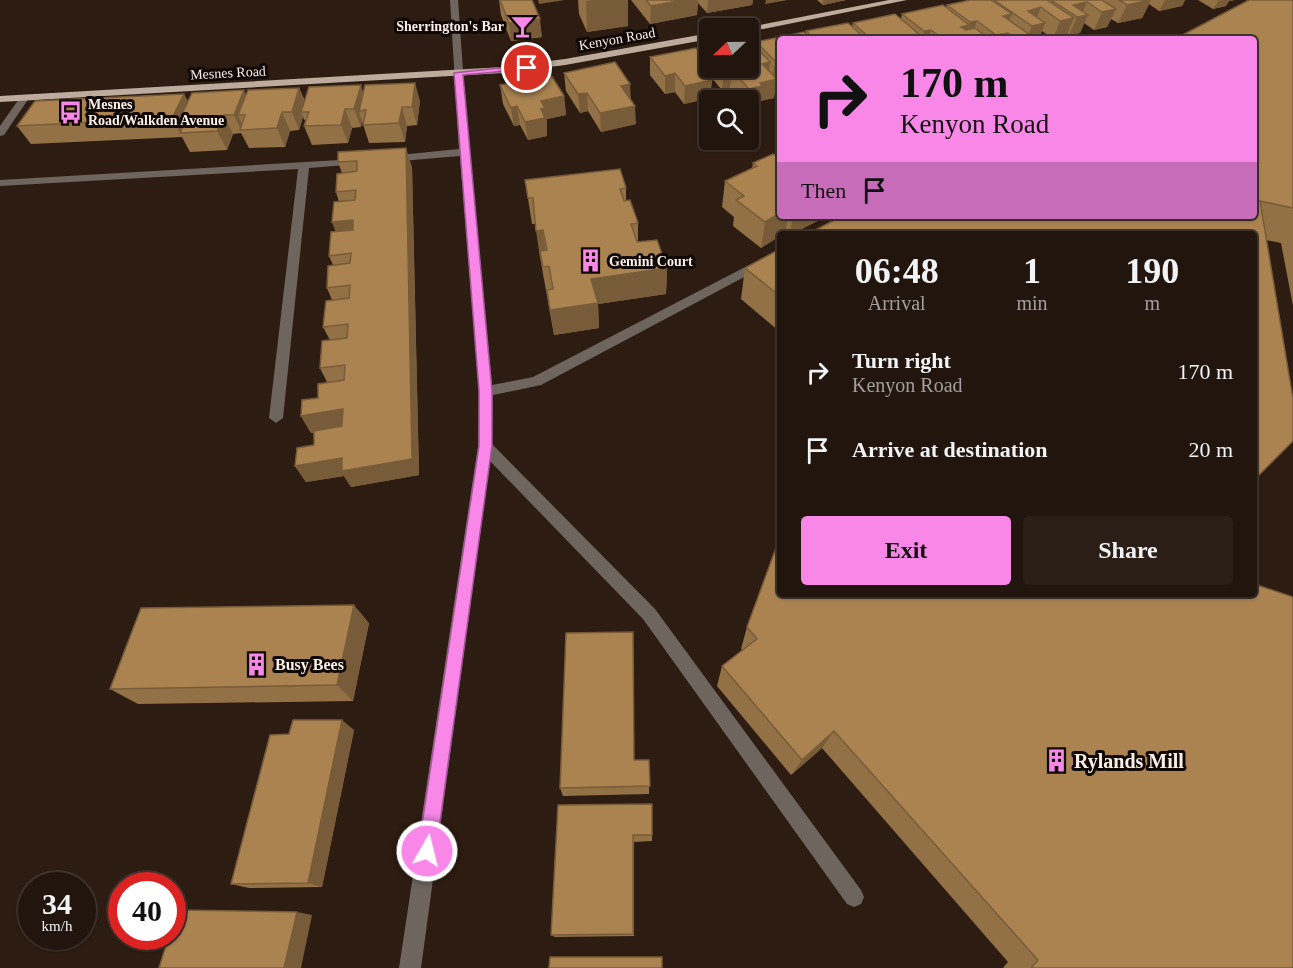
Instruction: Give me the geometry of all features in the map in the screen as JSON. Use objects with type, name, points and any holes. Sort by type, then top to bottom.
[{"type":"main road","points":[[759,27],[903,0]]},
{"type":"main road","name":"Kenyon Road","points":[[458,73],[565,62],[699,38]]},
{"type":"main road","name":"Mesnes Road","points":[[0,99],[458,73]]},
{"type":"street","points":[[410,968],[485,446],[486,391],[464,152],[454,0]]},
{"type":"street","points":[[0,133],[24,98]]},
{"type":"street","points":[[0,183],[304,167],[464,152]]},
{"type":"street","points":[[276,418],[304,167]]},
{"type":"street","points":[[486,391],[536,381],[777,255]]},
{"type":"street","points":[[485,446],[649,614],[854,897]]},
{"type":"building","points":[[500,0],[532,0],[540,19],[509,23]]},
{"type":"building","points":[[646,0],[683,0],[651,6]]},
{"type":"building","points":[[971,0],[991,0],[1012,14],[1003,16],[1032,36],[1012,36],[1008,33],[996,35],[977,21],[970,22],[947,5]]},
{"type":"building","points":[[994,0],[1047,0],[1074,18],[1060,21],[1041,7],[1028,11],[1045,23],[1032,26]]},
{"type":"building","points":[[1051,0],[1102,0],[1116,9],[1102,12],[1087,2],[1073,5],[1088,15],[1077,17]]},
{"type":"building","points":[[1119,0],[1150,0],[1127,5]]},
{"type":"building","points":[[1249,0],[1293,0],[1293,208],[1260,201],[1293,399],[1293,441],[1257,477],[1257,231],[814,231],[836,219],[1257,219],[1257,36],[1181,36]]},
{"type":"building","points":[[943,5],[969,25],[961,27],[966,30],[975,28],[986,36],[939,36],[931,30],[924,31],[902,14]]},
{"type":"building","points":[[895,14],[919,34],[868,36],[853,23]]},
{"type":"building","points":[[848,23],[863,36],[812,36],[806,31]]},
{"type":"building","points":[[804,32],[808,36],[785,36]]},
{"type":"building","points":[[777,38],[777,61],[759,45],[759,41]]},
{"type":"building","points":[[696,48],[699,51],[699,78],[712,80],[685,86],[675,73],[665,76],[650,57]]},
{"type":"building","points":[[759,50],[770,62],[762,64],[777,79],[760,83],[762,86],[749,89],[739,78],[759,78]]},
{"type":"building","points":[[615,62],[630,84],[621,86],[635,106],[600,113],[587,93],[578,94],[564,73]]},
{"type":"building","points":[[551,75],[564,96],[541,101],[545,108],[541,109],[545,118],[525,122],[517,106],[511,108],[500,85]]},
{"type":"building","points":[[415,83],[412,107],[402,107],[399,123],[363,125],[366,110],[359,111],[365,85]]},
{"type":"building","points":[[361,85],[354,109],[345,109],[341,125],[304,126],[309,112],[301,112],[309,87]]},
{"type":"building","points":[[299,88],[292,112],[282,112],[277,128],[240,130],[245,115],[238,115],[248,90]]},
{"type":"building","points":[[244,90],[234,115],[224,115],[217,131],[180,133],[187,118],[180,118],[192,93]]},
{"type":"building","points":[[184,94],[172,118],[17,126],[35,101]]},
{"type":"building","points":[[406,148],[412,459],[342,471],[342,458],[295,466],[297,448],[314,445],[314,431],[342,426],[343,409],[301,416],[302,400],[318,398],[318,384],[344,380],[345,365],[320,368],[322,341],[347,338],[348,324],[323,327],[326,301],[349,298],[350,285],[327,288],[328,266],[350,263],[351,253],[329,256],[331,232],[353,230],[353,220],[332,222],[334,202],[355,200],[356,190],[336,192],[337,174],[357,171],[357,161],[338,162],[338,152]]},
{"type":"building","points":[[773,154],[777,156],[777,215],[765,222],[736,200],[744,196],[725,181],[757,166],[753,163]]},
{"type":"building","name":"Gemini Court","points":[[620,169],[626,188],[620,189],[624,201],[630,200],[638,223],[631,224],[637,242],[657,240],[667,268],[591,279],[598,303],[550,310],[547,290],[553,289],[549,266],[543,267],[540,251],[547,250],[543,230],[536,231],[533,198],[528,198],[525,180]]},
{"type":"building","points":[[777,251],[777,294],[745,268]]},
{"type":"building","name":"Rylands Mill","points":[[777,545],[777,597],[1257,597],[1257,585],[1293,597],[1293,968],[1031,968],[1038,960],[834,731],[802,760],[722,666],[757,639],[747,627]]},
{"type":"building","name":"Busy Bees","points":[[354,605],[337,685],[110,689],[141,608]]},
{"type":"building","points":[[633,632],[634,760],[649,760],[650,786],[560,788],[566,633]]},
{"type":"building","points":[[293,720],[342,720],[308,883],[231,884],[270,735],[289,734]]},
{"type":"building","points":[[652,804],[652,835],[633,835],[633,934],[551,935],[558,805]]},
{"type":"building","points":[[186,910],[297,912],[284,968],[159,968],[165,950],[186,950]]},
{"type":"building","points":[[550,957],[662,957],[662,968],[549,968]]},
{"type":"place","name":"Sherrington's Bar","points":[[522,26]]},
{"type":"place","name":"Mesnes Road/Walkden Avenue","points":[[70,112]]},
{"type":"place","name":"Gemini Court","points":[[591,261]]},
{"type":"place","name":"Busy Bees","points":[[257,664]]},
{"type":"place","name":"Rylands Mill","points":[[1056,761]]},
{"type":"route","points":[[427,851],[485,446],[486,391],[458,73],[527,68]]}]
